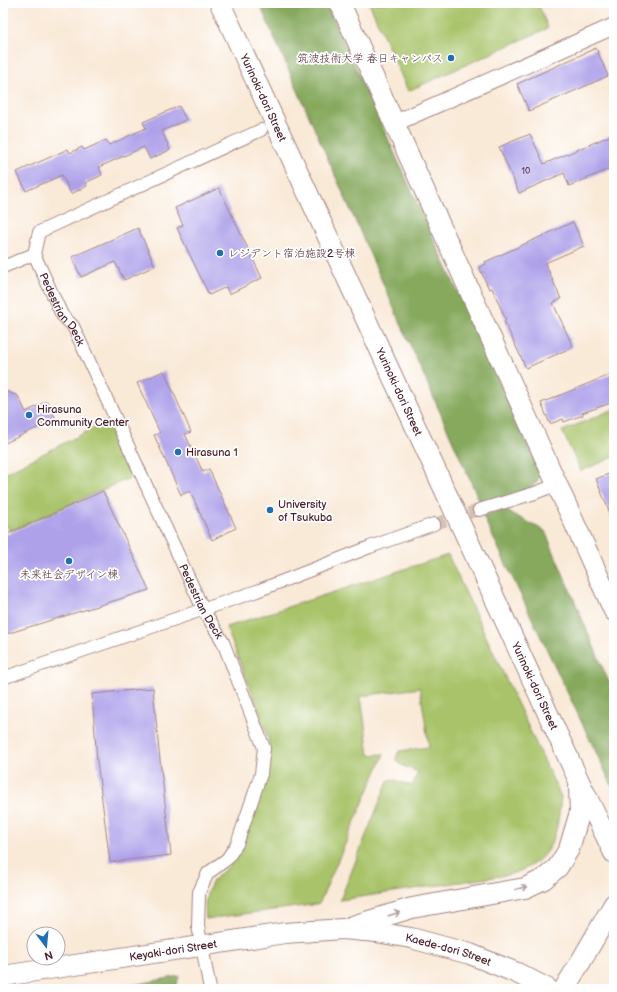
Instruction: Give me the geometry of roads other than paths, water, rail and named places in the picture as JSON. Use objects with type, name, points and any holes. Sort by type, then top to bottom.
[{"type":"street","name":"Yurinoki-dori Street","points":[[220,3],[579,781]]},
{"type":"street","points":[[340,3],[558,484],[609,588],[614,611]]},
{"type":"street","points":[[394,123],[612,31]]},
{"type":"street","points":[[3,267],[34,254],[39,232],[261,130]]},
{"type":"street","name":"Pedestrian Deck","points":[[34,254],[62,315],[73,326],[203,610],[223,642],[264,748],[261,774],[236,844],[227,859],[208,873],[199,892],[198,926],[210,989]]},
{"type":"street","points":[[479,510],[535,493],[558,484]]},
{"type":"street","points":[[3,678],[257,591],[434,524]]},
{"type":"street","points":[[579,781],[614,853]]},
{"type":"street","points":[[343,929],[412,908],[525,888],[544,879],[558,867],[569,849],[580,812],[579,781]]},
{"type":"street","points":[[564,989],[614,904]]},
{"type":"street","name":"Keyaki-dori Street","points":[[3,976],[285,933],[343,929]]},
{"type":"street","name":"Kaede-dori Street","points":[[343,929],[376,932],[412,938],[470,954],[517,973],[548,989]]},
{"type":"tunnel","points":[[434,524],[479,510]]},
{"type":"place","name":"筑波技術大学 春日キャンパス","points":[[451,58]]},
{"type":"place","name":"レジデント宿泊施設2号棟","points":[[220,253]]},
{"type":"place","name":"Hirasuna Community Center","points":[[29,415]]},
{"type":"place","name":"Hirasuna 1","points":[[178,452]]},
{"type":"place","name":"University of Tsukuba","points":[[270,510]]},
{"type":"place","name":"未来社会デザイン棟","points":[[69,561]]}]
